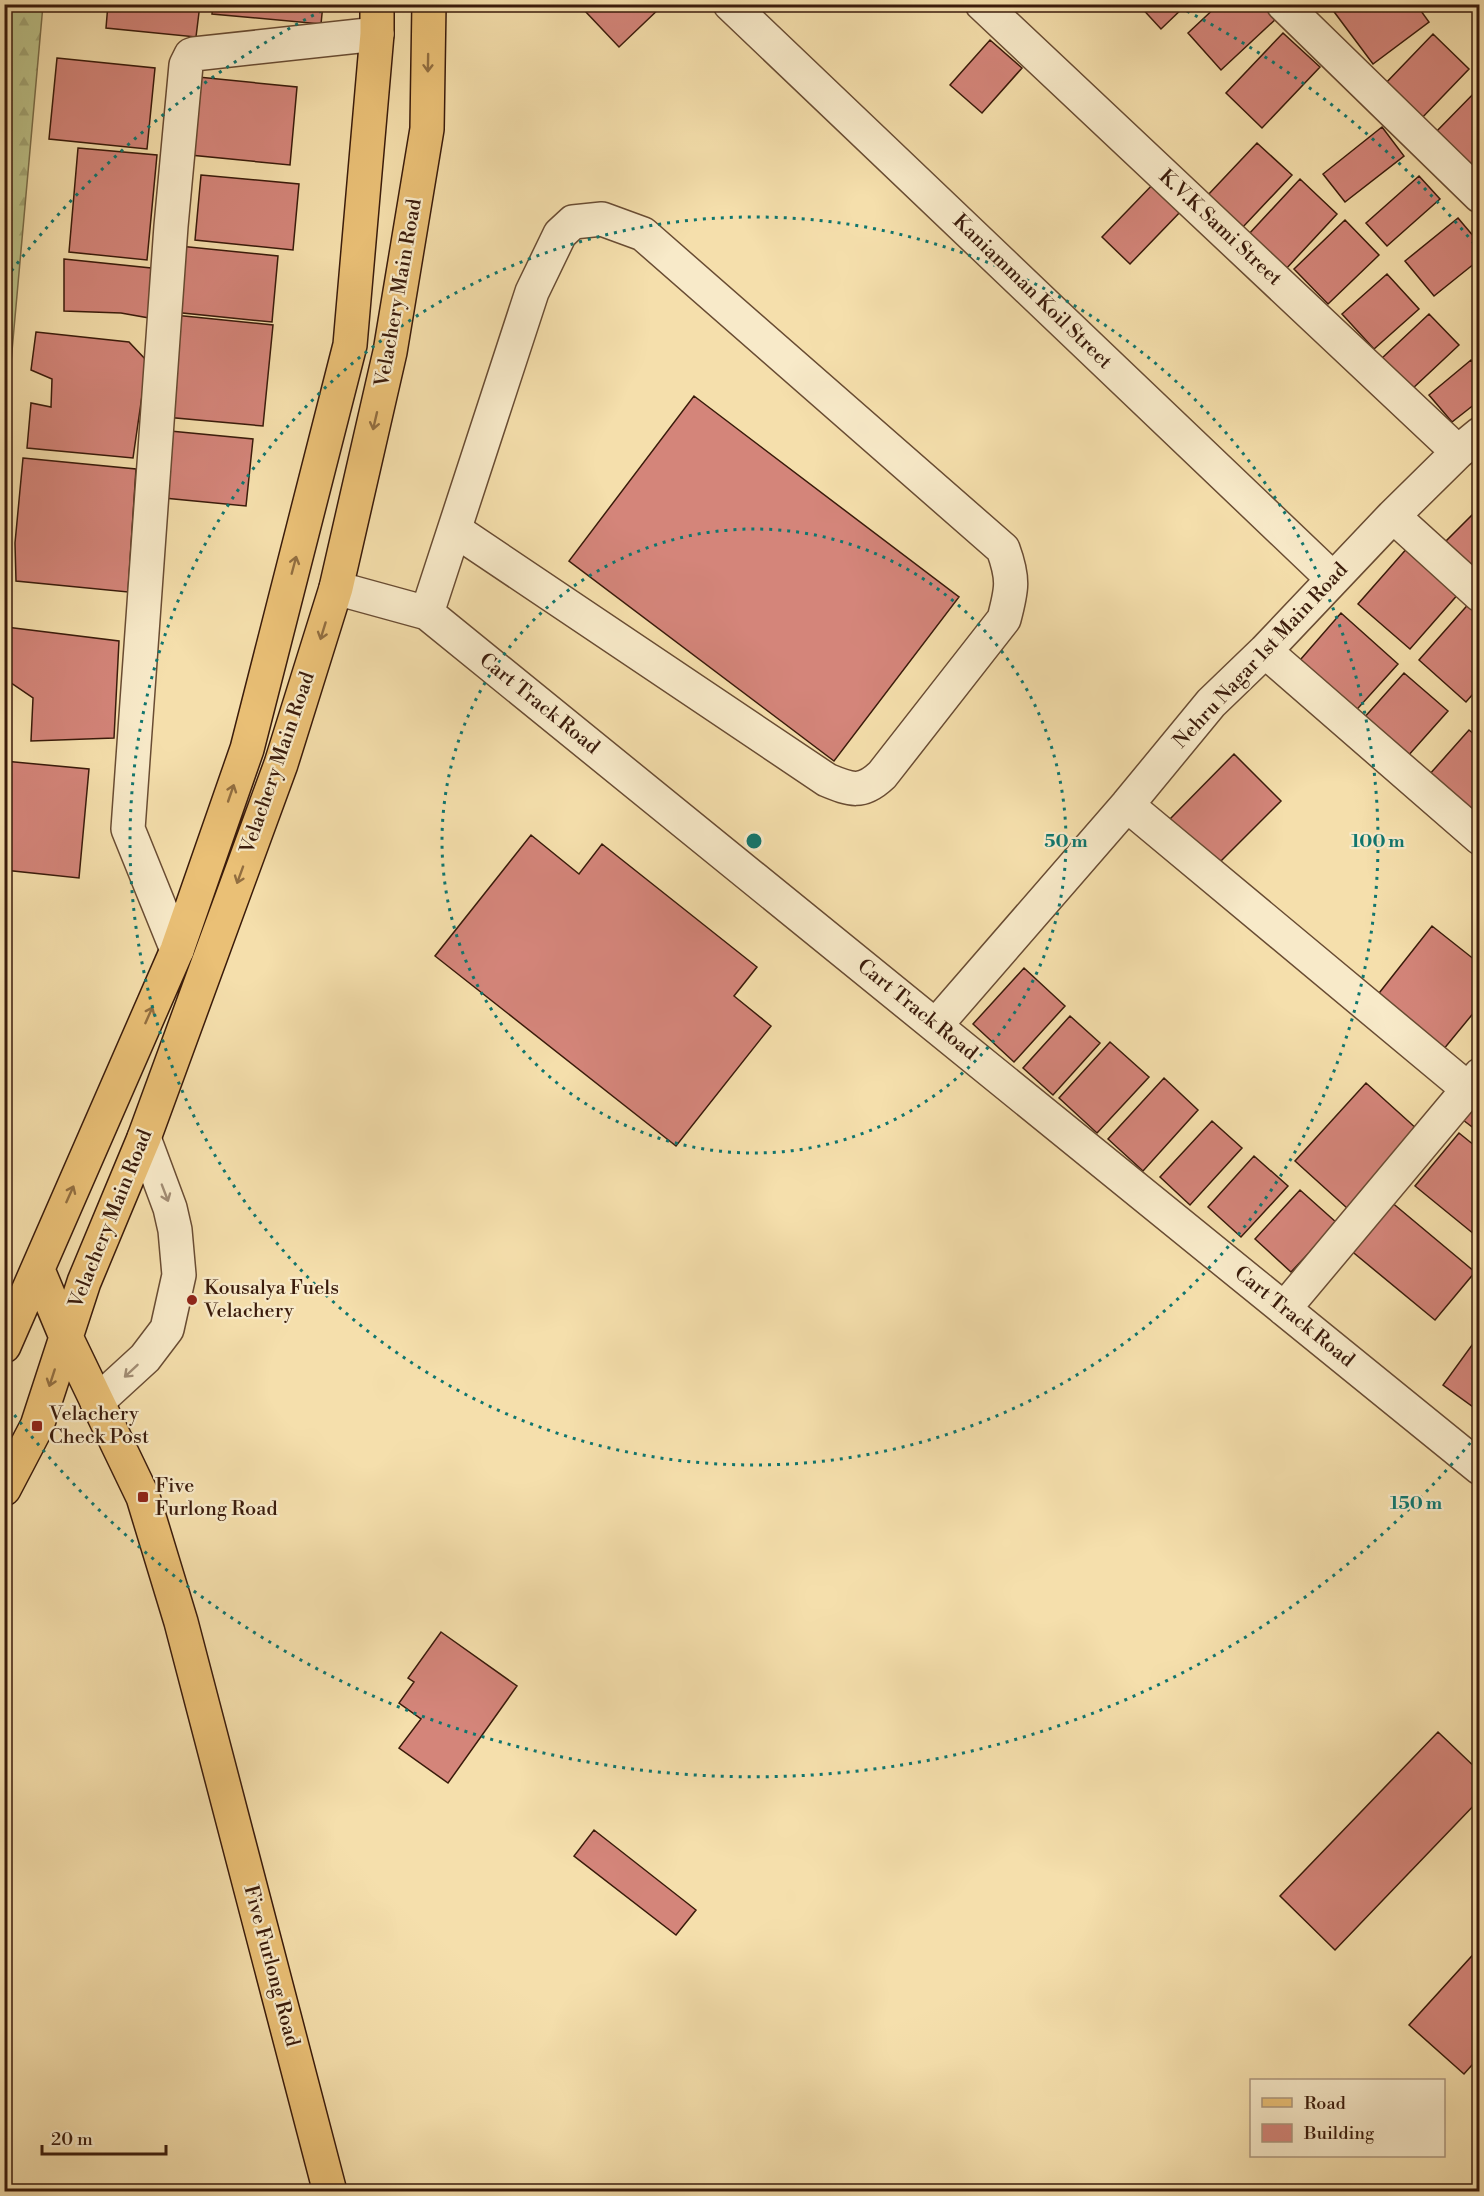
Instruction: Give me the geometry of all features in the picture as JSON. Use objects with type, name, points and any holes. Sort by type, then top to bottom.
[{"type":"main road","name":"Velachery Main Road","points":[[4,1489],[37,1426],[84,1282],[144,1138],[281,764],[336,588],[390,352],[427,129],[429,4]]},
{"type":"main road","name":"Velachery Main Road","points":[[4,1346],[177,950],[247,749],[350,345],[377,19]]},
{"type":"main road","name":"Five Furlong Road","points":[[38,1270],[66,1336],[142,1497],[181,1622],[330,2192]]},
{"type":"street","name":"Kaniamman Koil Street","points":[[730,4],[1334,579]]},
{"type":"street","name":"K.V.K Sami Street","points":[[982,4],[1469,443]]},
{"type":"street","points":[[1283,4],[1479,196]]},
{"type":"street","points":[[177,950],[128,829],[170,238],[186,66],[190,55],[194,54],[377,19]]},
{"type":"street","points":[[428,613],[532,292],[560,234],[573,222],[602,219],[643,234],[1002,549],[1010,569],[1012,590],[1004,620],[882,775],[872,784],[859,790],[845,788],[827,780],[455,530]]},
{"type":"street","name":"Nehru Nagar 1st Main Road","points":[[936,1025],[1127,805],[1211,703],[1265,651],[1393,516],[1469,443]]},
{"type":"street","points":[[1393,516],[1479,595]]},
{"type":"street","name":"Cart Track Road","points":[[336,588],[428,613],[1284,1309],[1476,1459]]},
{"type":"street","points":[[1265,651],[1479,837]]},
{"type":"street","points":[[1127,805],[1474,1082],[1284,1309]]},
{"type":"street","points":[[97,1402],[145,1358],[167,1329],[179,1275],[177,1241],[171,1208],[144,1138]]},
{"type":"green space","points":[[4,5],[43,5],[5,429]]},
{"type":"building","points":[[108,4],[200,4],[196,37],[106,28]]},
{"type":"building","points":[[213,4],[323,4],[321,24],[212,14]]},
{"type":"building","points":[[593,4],[664,4],[619,47],[585,11]]},
{"type":"building","points":[[1138,4],[1187,4],[1161,29]]},
{"type":"building","points":[[1219,4],[1267,4],[1278,17],[1221,70],[1188,33]]},
{"type":"building","points":[[1338,4],[1416,4],[1429,22],[1373,64],[1332,9]]},
{"type":"building","points":[[1283,33],[1320,67],[1262,128],[1226,93]]},
{"type":"building","points":[[1433,34],[1469,69],[1419,121],[1383,86]]},
{"type":"building","points":[[990,40],[1022,68],[982,113],[950,85]]},
{"type":"building","points":[[57,58],[155,68],[147,149],[49,139]]},
{"type":"building","points":[[198,77],[297,87],[290,165],[190,155]]},
{"type":"building","points":[[1480,87],[1480,169],[1472,177],[1431,137]]},
{"type":"building","points":[[1382,127],[1404,156],[1345,202],[1323,174]]},
{"type":"building","points":[[1257,143],[1292,175],[1242,228],[1207,196]]},
{"type":"building","points":[[78,148],[157,155],[147,260],[69,252]]},
{"type":"building","points":[[201,175],[299,184],[293,250],[195,240]]},
{"type":"building","points":[[1419,176],[1440,199],[1387,246],[1366,223]]},
{"type":"building","points":[[1300,179],[1337,214],[1285,270],[1248,235]]},
{"type":"building","points":[[1156,181],[1184,208],[1130,264],[1102,237]]},
{"type":"building","points":[[1458,218],[1480,244],[1480,259],[1434,296],[1405,261]]},
{"type":"building","points":[[1345,220],[1379,255],[1328,304],[1294,269]]},
{"type":"building","points":[[179,246],[278,256],[272,322],[173,312]]},
{"type":"building","points":[[64,259],[151,268],[155,319],[121,313],[64,311]]},
{"type":"building","points":[[1387,274],[1419,309],[1374,349],[1342,314]]},
{"type":"building","points":[[1429,314],[1459,345],[1411,390],[1381,359]]},
{"type":"building","points":[[174,315],[273,325],[263,426],[165,417]]},
{"type":"building","points":[[36,332],[129,342],[147,361],[133,458],[27,448],[31,403],[51,407],[52,379],[31,370]]},
{"type":"building","points":[[1471,360],[1480,371],[1480,400],[1452,422],[1429,395]]},
{"type":"building","points":[[694,396],[959,597],[834,761],[569,561]]},
{"type":"building","points":[[170,431],[253,439],[246,506],[164,498]]},
{"type":"building","points":[[23,458],[136,469],[128,592],[16,581],[15,543]]},
{"type":"building","points":[[1480,507],[1480,575],[1445,542]]},
{"type":"building","points":[[1409,546],[1460,592],[1410,649],[1358,604]]},
{"type":"building","points":[[1472,600],[1480,607],[1480,686],[1466,702],[1419,660]]},
{"type":"building","points":[[1341,613],[1398,664],[1350,717],[1294,667]]},
{"type":"building","points":[[6,627],[119,641],[114,738],[31,741],[33,698],[4,678]]},
{"type":"building","points":[[1404,673],[1448,711],[1407,757],[1363,719]]},
{"type":"building","points":[[1469,730],[1480,739],[1480,800],[1470,811],[1429,775]]},
{"type":"building","points":[[1234,754],[1281,801],[1217,865],[1170,819]]},
{"type":"building","points":[[4,761],[89,769],[79,878],[4,870]]},
{"type":"building","points":[[531,835],[579,874],[602,844],[757,967],[734,996],[771,1026],[676,1146],[435,956]]},
{"type":"building","points":[[1432,926],[1480,964],[1480,1005],[1443,1050],[1376,997]]},
{"type":"building","points":[[1024,968],[1065,1006],[1014,1062],[973,1024]]},
{"type":"building","points":[[1070,1016],[1100,1043],[1053,1095],[1023,1068]]},
{"type":"building","points":[[1110,1042],[1149,1077],[1097,1133],[1059,1098]]},
{"type":"building","points":[[1164,1078],[1198,1110],[1143,1171],[1108,1139]]},
{"type":"building","points":[[1366,1083],[1418,1130],[1347,1208],[1295,1161]]},
{"type":"building","points":[[1480,1100],[1480,1133],[1463,1120]]},
{"type":"building","points":[[1212,1121],[1242,1148],[1190,1205],[1160,1177]]},
{"type":"building","points":[[1459,1133],[1480,1150],[1480,1239],[1415,1186]]},
{"type":"building","points":[[1254,1156],[1288,1186],[1241,1237],[1208,1207]]},
{"type":"building","points":[[1300,1190],[1337,1223],[1291,1272],[1255,1239]]},
{"type":"building","points":[[1390,1201],[1475,1272],[1435,1320],[1349,1249]]},
{"type":"building","points":[[1480,1334],[1480,1412],[1443,1385]]},
{"type":"building","points":[[441,1632],[517,1686],[448,1783],[399,1748],[421,1719],[399,1703],[414,1682],[408,1678]]},
{"type":"building","points":[[1438,1732],[1480,1772],[1480,1799],[1335,1950],[1280,1896]]},
{"type":"building","points":[[594,1830],[696,1910],[676,1935],[574,1856]]},
{"type":"building","points":[[1480,1947],[1480,2056],[1464,2074],[1409,2025]]},
{"type":"place","name":"Kousalya Fuels Velachery","points":[[192,1300]]},
{"type":"place","name":"Velachery Check Post","points":[[37,1426]]},
{"type":"place","name":"Five Furlong Road","points":[[143,1497]]}]
